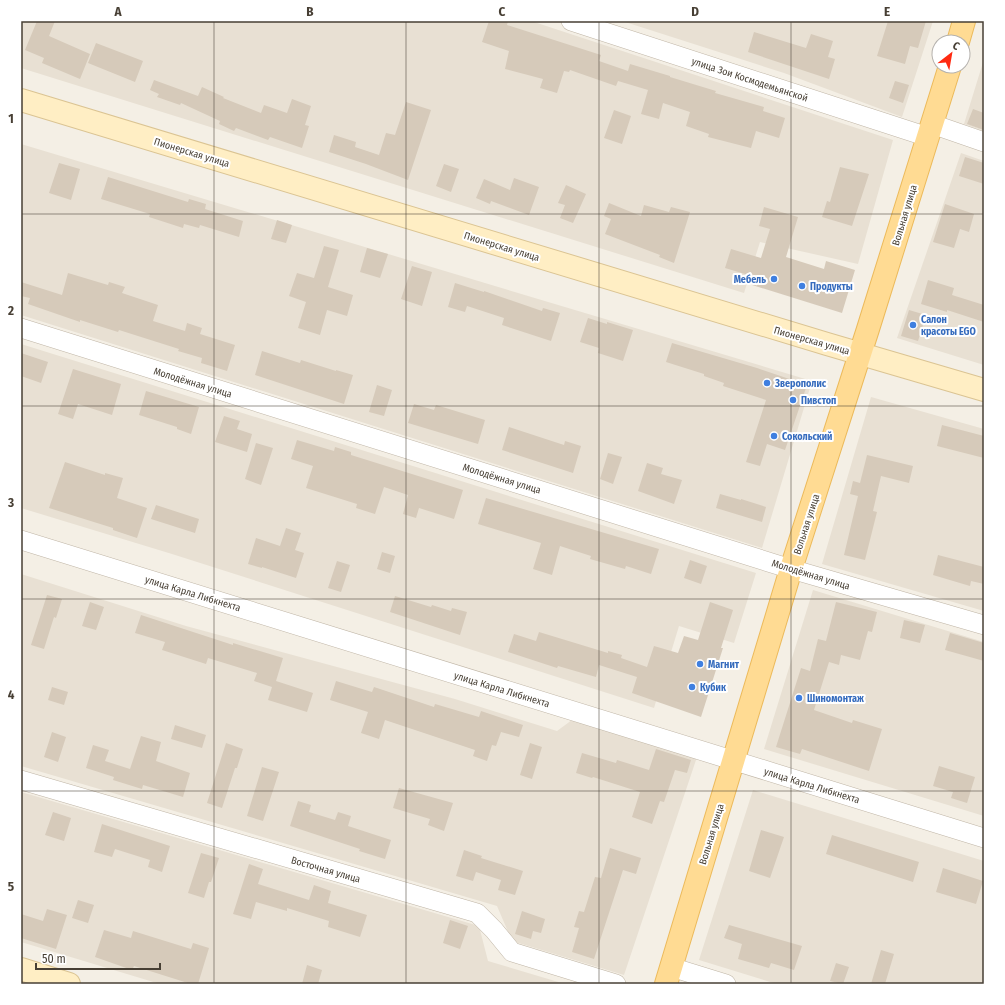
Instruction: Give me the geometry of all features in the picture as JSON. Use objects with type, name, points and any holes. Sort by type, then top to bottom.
[{"type":"main road","points":[[960,34],[964,21]]},
{"type":"main road","name":"Вольная улица","points":[[669,975],[791,569],[948,74]]},
{"type":"street","name":"улица Зои Космодемьянской","points":[[571,21],[930,131],[984,142]]},
{"type":"street","name":"Пионерская улица","points":[[21,100],[860,354],[984,390]]},
{"type":"street","name":"Молодёжная улица","points":[[21,328],[791,569],[984,625]]},
{"type":"street","name":"улица Карла Либкнехта","points":[[21,540],[984,838]]},
{"type":"street","name":"Восточная улица","points":[[21,780],[477,913],[494,930],[512,952],[616,984]]},
{"type":"street","points":[[21,969],[69,984]]},
{"type":"street","points":[[669,975],[726,984]]},
{"type":"shaded area","points":[[21,21],[531,21],[893,140],[858,264],[760,242],[744,293],[21,68]]},
{"type":"shaded area","points":[[622,21],[933,21],[902,117],[784,73]]},
{"type":"shaded area","points":[[984,59],[984,131],[964,124]]},
{"type":"shaded area","points":[[21,144],[812,381],[762,548],[21,315]]},
{"type":"shaded area","points":[[961,153],[984,161],[984,365],[897,338]]},
{"type":"shaded area","points":[[21,344],[756,573],[734,643],[679,626],[654,708],[172,554],[21,508]]},
{"type":"shaded area","points":[[871,397],[984,429],[984,611],[822,564]]},
{"type":"shaded area","points":[[21,574],[186,626],[455,699],[557,731],[576,717],[697,757],[624,975],[512,941],[497,906],[21,766]]},
{"type":"shaded area","points":[[813,590],[984,642],[984,816],[764,749]]},
{"type":"shaded area","points":[[753,790],[984,861],[984,984],[777,984],[699,960]]},
{"type":"shaded area","points":[[21,792],[479,926],[488,961],[565,984],[160,984],[21,942]]},
{"type":"building","points":[[37,21],[55,21],[49,36],[90,54],[80,79],[42,63],[44,58],[25,50]]},
{"type":"building","points":[[489,21],[508,21],[507,25],[601,55],[599,61],[628,71],[630,64],[716,91],[715,93],[764,107],[763,111],[785,118],[779,138],[756,131],[751,148],[708,137],[709,134],[686,126],[690,112],[663,103],[659,119],[641,114],[648,90],[618,81],[616,86],[570,70],[569,72],[564,71],[557,93],[540,88],[543,79],[505,69],[509,51],[482,42]]},
{"type":"building","points":[[888,21],[926,21],[918,48],[910,46],[905,64],[877,56]]},
{"type":"building","points":[[754,32],[806,48],[811,34],[833,41],[828,57],[835,59],[829,79],[748,52]]},
{"type":"building","points":[[96,43],[143,61],[135,82],[88,63]]},
{"type":"building","points":[[154,80],[198,96],[202,87],[224,97],[223,98],[261,113],[264,105],[287,113],[292,99],[311,106],[305,125],[309,126],[302,148],[270,137],[268,140],[236,128],[234,131],[219,124],[220,121],[181,103],[180,105],[157,97],[159,94],[150,90]]},
{"type":"building","points":[[895,81],[909,85],[903,103],[889,98]]},
{"type":"building","points":[[406,102],[431,110],[408,180],[329,152],[334,135],[356,142],[355,147],[379,155],[386,133],[395,135]]},
{"type":"building","points":[[973,109],[984,113],[984,130],[967,124]]},
{"type":"building","points":[[614,110],[631,116],[622,144],[604,138]]},
{"type":"building","points":[[965,157],[984,163],[984,184],[959,176]]},
{"type":"building","points":[[59,163],[80,169],[71,200],[49,193]]},
{"type":"building","points":[[444,164],[459,169],[451,192],[436,186]]},
{"type":"building","points":[[840,167],[869,174],[852,226],[822,217],[827,201],[830,202]]},
{"type":"building","points":[[108,177],[188,202],[189,199],[206,204],[205,209],[243,221],[239,237],[200,225],[199,228],[184,224],[183,228],[149,217],[150,214],[101,199]]},
{"type":"building","points":[[514,178],[539,187],[529,215],[491,201],[490,204],[476,198],[484,179],[510,190]]},
{"type":"building","points":[[566,185],[586,194],[573,223],[560,218],[565,205],[558,203]]},
{"type":"building","points":[[609,203],[641,216],[644,205],[669,212],[671,207],[690,212],[674,263],[659,257],[660,255],[605,234],[611,219],[604,216]]},
{"type":"building","points":[[945,204],[974,214],[969,232],[960,229],[954,248],[933,242]]},
{"type":"building","points":[[764,207],[798,217],[786,257],[824,269],[826,261],[855,270],[842,313],[752,285],[755,277],[725,268],[731,249],[761,258],[770,229],[759,226]]},
{"type":"building","points":[[277,220],[292,225],[286,243],[271,239]]},
{"type":"building","points":[[324,246],[339,250],[328,287],[353,295],[347,316],[327,310],[320,335],[298,328],[306,302],[289,296],[297,273],[314,278]]},
{"type":"building","points":[[367,248],[388,254],[380,278],[360,272]]},
{"type":"building","points":[[412,266],[432,272],[422,306],[401,299]]},
{"type":"building","points":[[68,273],[108,285],[109,282],[125,287],[122,293],[158,305],[153,321],[185,331],[187,323],[202,328],[200,334],[235,345],[227,371],[201,363],[202,358],[178,351],[179,349],[119,330],[118,332],[80,320],[80,322],[28,304],[30,298],[21,296],[21,282],[62,295]]},
{"type":"building","points":[[928,280],[954,288],[952,295],[984,305],[984,322],[947,310],[947,312],[921,304]]},
{"type":"building","points":[[455,283],[484,291],[542,311],[543,308],[560,313],[551,341],[502,325],[504,318],[467,306],[465,312],[448,307]]},
{"type":"building","name":"Салон красоты EGO","points":[[909,310],[926,315],[918,341],[901,336]]},
{"type":"building","points":[[588,318],[633,330],[623,361],[598,353],[599,348],[580,342]]},
{"type":"building","points":[[672,343],[757,368],[807,385],[785,450],[767,444],[760,466],[746,462],[766,400],[723,386],[724,383],[704,376],[704,374],[666,362]]},
{"type":"building","points":[[262,351],[300,363],[301,360],[353,375],[344,404],[255,375]]},
{"type":"building","points":[[21,353],[48,362],[41,383],[21,376]]},
{"type":"building","points":[[73,369],[121,384],[112,415],[78,404],[73,419],[58,414]]},
{"type":"building","points":[[377,385],[392,390],[384,416],[369,412]]},
{"type":"building","points":[[146,391],[199,407],[191,434],[177,429],[177,427],[139,415]]},
{"type":"building","points":[[414,404],[434,410],[436,405],[485,420],[478,444],[408,423]]},
{"type":"building","points":[[224,416],[240,421],[237,429],[252,434],[247,452],[215,442]]},
{"type":"building","points":[[942,425],[984,436],[984,458],[937,446]]},
{"type":"building","points":[[509,427],[564,445],[565,441],[581,446],[573,473],[502,450]]},
{"type":"building","points":[[297,440],[334,451],[335,447],[351,452],[351,455],[463,490],[454,519],[419,508],[416,518],[403,514],[408,495],[384,487],[375,514],[356,508],[357,504],[306,488],[313,466],[291,459]]},
{"type":"building","points":[[256,443],[273,448],[261,485],[245,479]]},
{"type":"building","points":[[608,453],[622,457],[613,484],[600,479]]},
{"type":"building","points":[[867,455],[913,466],[909,483],[881,476],[873,511],[877,512],[865,560],[844,555],[858,496],[850,494],[853,481],[860,483]]},
{"type":"building","points":[[65,462],[105,475],[105,473],[123,478],[117,498],[147,508],[137,538],[113,530],[113,528],[49,508]]},
{"type":"building","points":[[647,463],[663,468],[661,474],[682,480],[674,504],[638,491]]},
{"type":"building","points":[[720,494],[766,507],[762,522],[716,508]]},
{"type":"building","points":[[486,498],[659,549],[651,574],[626,566],[625,569],[590,559],[591,556],[560,546],[552,575],[533,569],[541,543],[478,524]]},
{"type":"building","points":[[156,505],[199,519],[195,533],[151,519]]},
{"type":"building","points":[[286,528],[301,533],[295,550],[304,553],[296,578],[248,564],[256,538],[280,546]]},
{"type":"building","points":[[382,552],[395,556],[390,573],[377,569]]},
{"type":"building","points":[[938,555],[984,567],[984,584],[971,581],[970,586],[933,575]]},
{"type":"building","points":[[690,560],[707,566],[701,584],[684,578]]},
{"type":"building","points":[[337,561],[350,565],[341,592],[328,588]]},
{"type":"building","points":[[47,595],[62,599],[56,618],[54,617],[44,649],[31,645]]},
{"type":"building","points":[[395,596],[431,607],[432,605],[451,611],[452,608],[467,612],[460,635],[390,612]]},
{"type":"building","points":[[90,602],[104,607],[96,630],[82,626]]},
{"type":"building","points":[[710,602],[733,610],[721,648],[723,648],[701,717],[632,693],[637,677],[599,665],[596,677],[558,666],[557,668],[508,652],[514,634],[536,641],[539,632],[608,653],[608,651],[622,655],[621,658],[647,667],[654,646],[678,653],[684,636],[698,640]]},
{"type":"building","points":[[836,602],[877,612],[872,632],[868,631],[860,660],[841,655],[839,665],[829,662],[814,710],[852,723],[853,720],[882,729],[869,771],[802,749],[800,754],[776,747],[801,668],[810,671],[818,639],[826,641]]},
{"type":"building","points":[[141,615],[233,645],[233,643],[283,658],[276,681],[313,693],[307,712],[268,700],[272,687],[254,681],[257,673],[208,658],[206,664],[162,650],[165,642],[135,633]]},
{"type":"building","points":[[904,620],[925,625],[920,643],[900,638]]},
{"type":"building","points":[[950,633],[984,643],[984,661],[945,650]]},
{"type":"building","points":[[336,681],[372,692],[374,687],[434,707],[435,704],[479,717],[481,711],[523,725],[519,737],[501,732],[496,746],[492,745],[487,761],[473,756],[475,750],[385,720],[379,739],[361,733],[368,712],[330,700]]},
{"type":"building","points":[[52,687],[68,692],[64,705],[48,700]]},
{"type":"building","points":[[175,725],[206,735],[202,748],[171,739]]},
{"type":"building","points":[[52,732],[66,737],[58,762],[44,757]]},
{"type":"building","points":[[141,736],[161,742],[156,761],[190,773],[183,797],[143,785],[142,789],[113,780],[114,777],[86,768],[93,745],[109,750],[105,761],[130,769]]},
{"type":"building","points":[[226,743],[243,749],[222,808],[207,803]]},
{"type":"building","points":[[530,743],[542,747],[532,779],[520,775]]},
{"type":"building","points":[[656,749],[691,760],[687,773],[675,770],[664,802],[660,801],[652,824],[632,817],[640,792],[576,773],[582,753],[616,763],[617,760],[649,770]]},
{"type":"building","points":[[939,766],[975,777],[967,803],[951,798],[953,792],[933,786]]},
{"type":"building","points":[[262,767],[279,772],[263,821],[247,816]]},
{"type":"building","points":[[399,788],[453,803],[444,831],[428,825],[430,819],[393,808]]},
{"type":"building","points":[[298,801],[311,805],[309,812],[335,820],[338,812],[351,816],[348,826],[391,840],[385,859],[359,851],[360,849],[290,826]]},
{"type":"building","points":[[53,812],[71,818],[64,841],[45,835]]},
{"type":"building","points":[[102,824],[170,846],[162,872],[148,867],[150,860],[115,849],[112,857],[94,852]]},
{"type":"building","points":[[761,830],[784,837],[770,878],[749,871]]},
{"type":"building","points":[[832,835],[919,862],[913,882],[826,854]]},
{"type":"building","points":[[610,848],[641,858],[636,874],[623,870],[594,959],[572,952],[579,928],[574,927],[579,911],[584,912],[595,877],[601,878]]},
{"type":"building","points":[[464,850],[482,856],[481,858],[523,871],[515,895],[498,890],[501,880],[476,872],[473,881],[456,876]]},
{"type":"building","points":[[201,853],[219,858],[204,898],[188,893]]},
{"type":"building","points":[[249,864],[263,869],[258,884],[309,900],[314,885],[331,891],[328,903],[367,915],[360,937],[328,927],[329,921],[287,908],[287,911],[256,902],[251,919],[233,914]]},
{"type":"building","points":[[943,868],[983,881],[976,904],[936,892]]},
{"type":"building","points":[[78,900],[94,905],[88,923],[72,918]]},
{"type":"building","points":[[47,909],[67,915],[56,949],[21,938],[21,914],[43,921]]},
{"type":"building","points":[[522,911],[545,919],[541,933],[533,931],[531,939],[515,934]]},
{"type":"building","points":[[450,920],[468,926],[460,949],[443,943]]},
{"type":"building","points":[[729,925],[802,946],[794,970],[771,963],[769,968],[738,959],[742,944],[724,938]]},
{"type":"building","points":[[104,930],[131,938],[133,931],[191,949],[193,943],[209,948],[198,984],[191,984],[134,966],[132,970],[95,957]]},
{"type":"building","points":[[881,950],[894,954],[885,984],[871,984]]},
{"type":"building","points":[[836,963],[849,967],[843,984],[830,981]]},
{"type":"building","points":[[307,965],[322,970],[318,984],[302,984]]},
{"type":"place","name":"Мебель","points":[[774,279]]},
{"type":"place","name":"Продукты","points":[[802,286]]},
{"type":"place","name":"Салон красоты EGO","points":[[913,325]]},
{"type":"place","name":"Зверополис","points":[[767,383]]},
{"type":"place","name":"Пивстоп","points":[[793,400]]},
{"type":"place","name":"Сокольский","points":[[774,436]]},
{"type":"place","name":"Магнит","points":[[700,664]]},
{"type":"place","name":"Кубик","points":[[692,687]]},
{"type":"place","name":"Шиномонтаж","points":[[799,698]]}]
